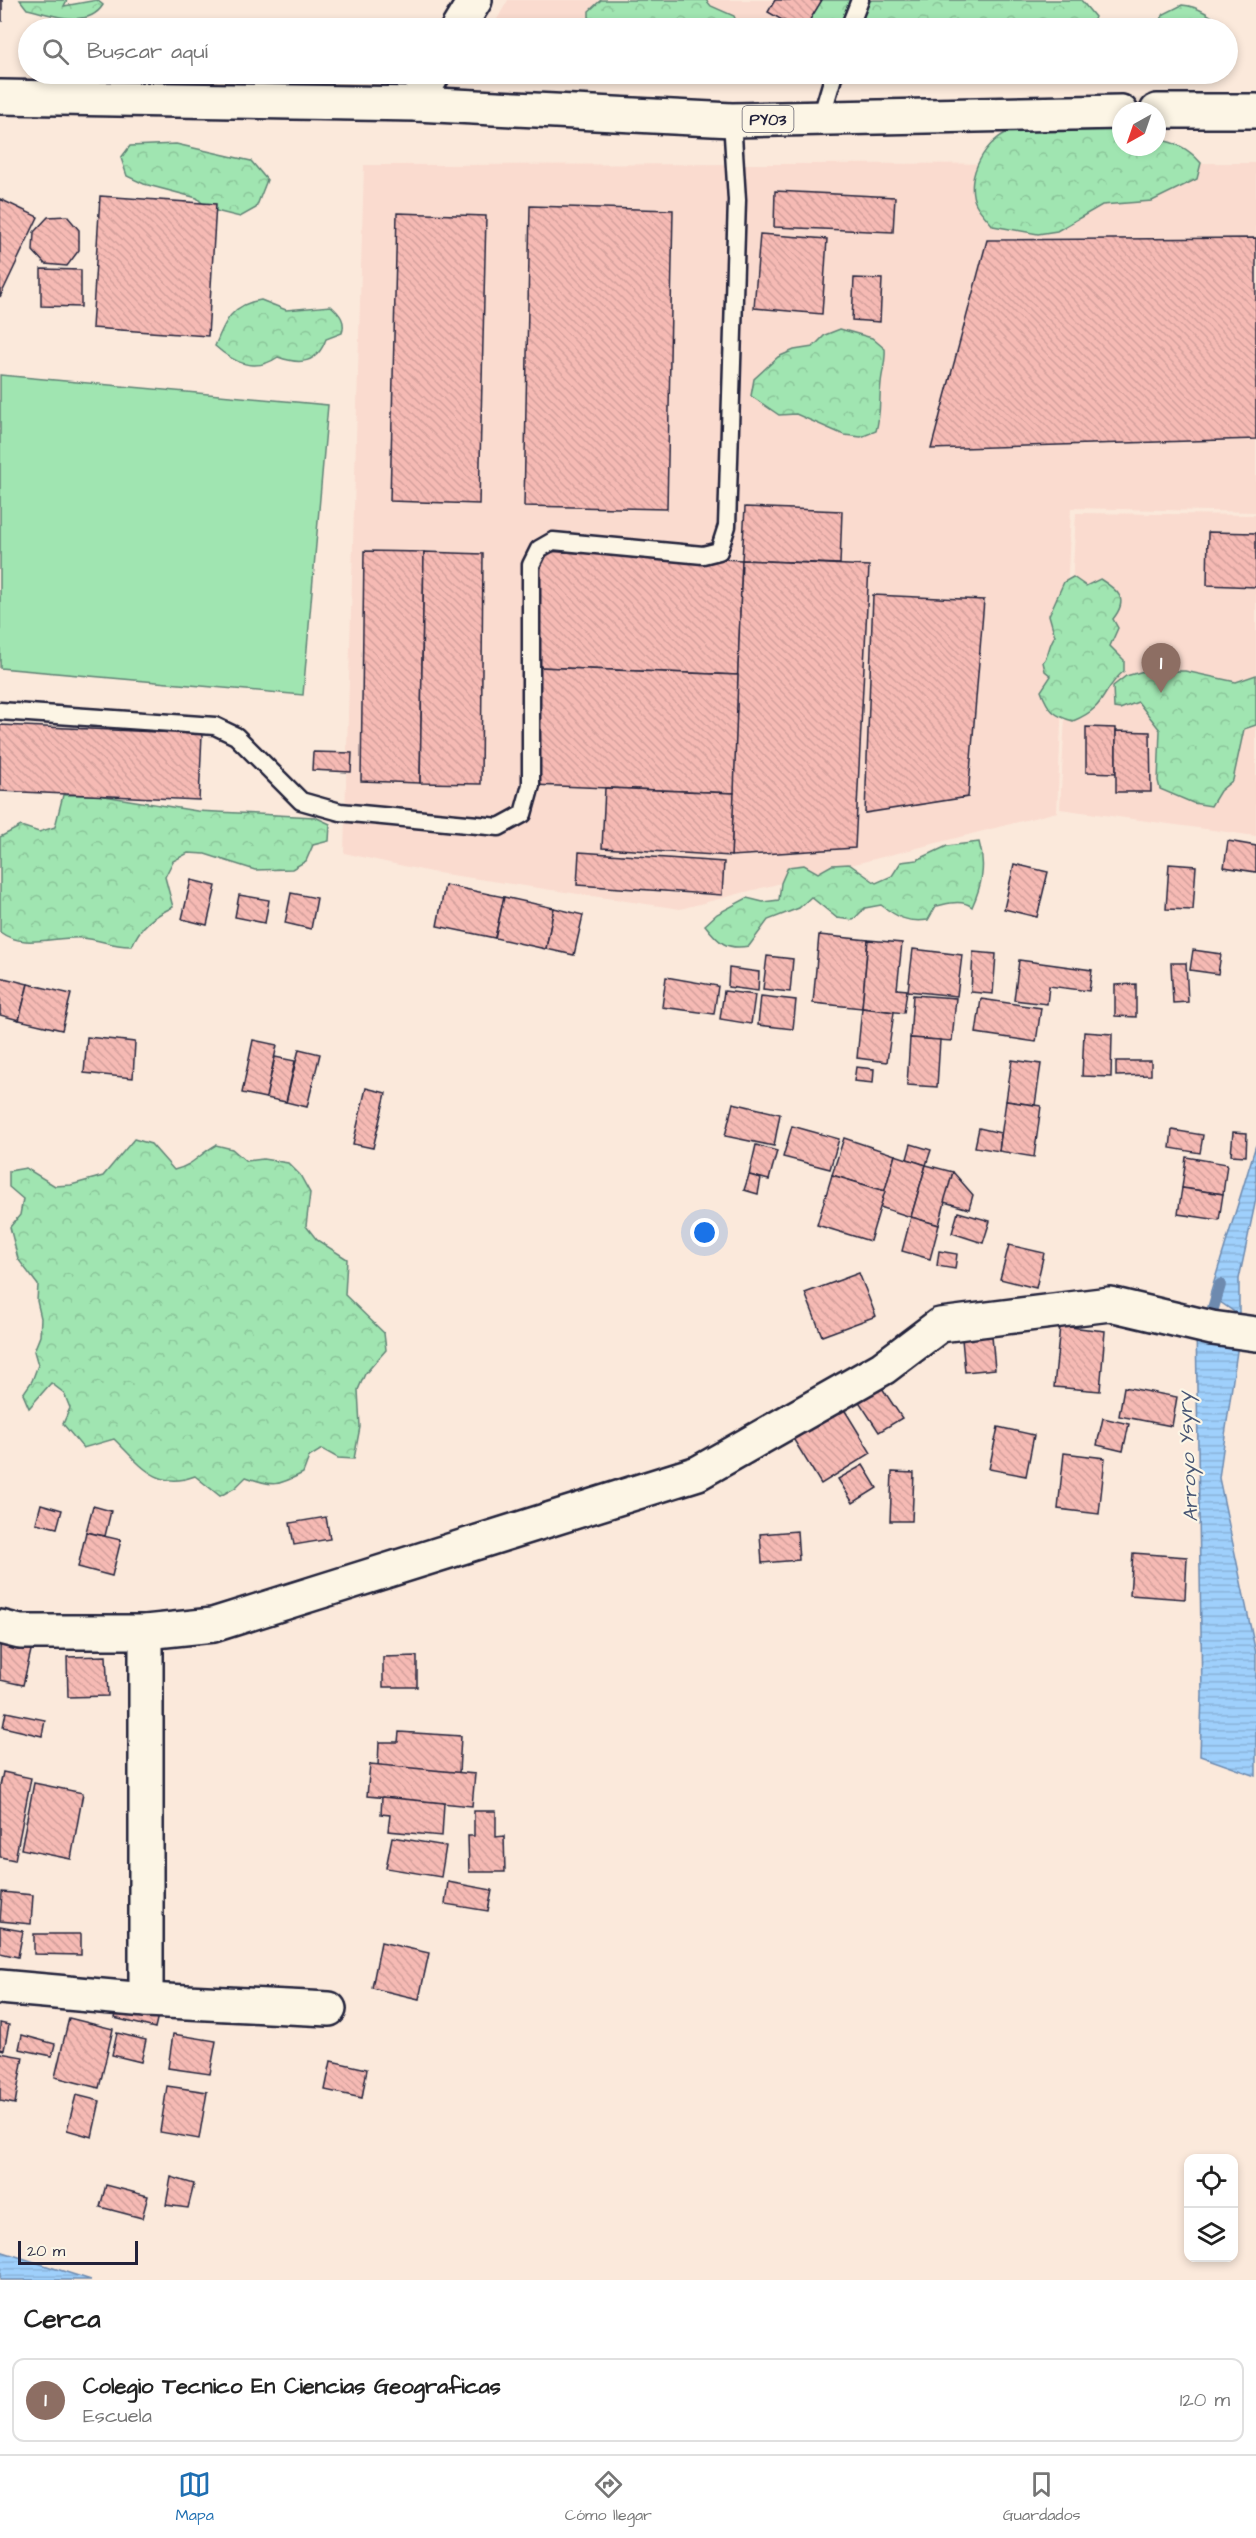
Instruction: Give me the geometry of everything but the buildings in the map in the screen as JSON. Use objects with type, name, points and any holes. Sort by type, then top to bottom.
[{"type":"main road","points":[[465,18],[475,0]]},
{"type":"main road","points":[[416,104],[427,84]]},
{"type":"main road","name":"PY03","points":[[0,98],[416,104],[732,120],[1112,112]]},
{"type":"main road","points":[[1166,111],[1256,111]]},
{"type":"main road","points":[[0,1627],[20,1632],[146,1632],[213,1625],[687,1478],[883,1368],[940,1325],[1110,1304],[1207,1326],[1256,1334]]},
{"type":"main road","points":[[146,1632],[147,2000]]},
{"type":"main road","points":[[0,1987],[147,2000],[329,2009]]},
{"type":"lane","points":[[853,18],[860,0]]},
{"type":"lane","points":[[821,118],[831,84]]},
{"type":"lane","points":[[0,711],[215,726],[236,736],[301,801],[340,812],[499,827],[523,814],[531,785],[531,565],[539,549],[554,541],[703,555],[719,551],[724,535],[737,200],[732,120]]},
{"type":"shaded area","points":[[508,0],[1002,0],[991,18],[498,18]]},
{"type":"shaded area","points":[[1256,163],[1256,512],[1071,508],[1057,812],[680,909],[431,872],[344,853],[364,165]]},
{"type":"shaded area","points":[[1076,513],[1256,515],[1256,836],[1060,809]]},
{"type":"green space","points":[[20,0],[67,0],[64,6],[97,0],[103,5],[96,13],[83,18],[57,17],[27,9]]},
{"type":"green space","points":[[601,0],[706,0],[711,6],[735,18],[589,18],[589,11]]},
{"type":"green space","points":[[809,0],[860,0],[861,5],[872,0],[1081,0],[1095,17],[1095,18],[804,18]]},
{"type":"green space","points":[[1182,5],[1200,10],[1213,18],[1161,18],[1164,14]]},
{"type":"green space","points":[[1092,121],[1112,127],[1112,156],[1166,156],[1166,141],[1170,142],[1191,153],[1201,163],[1197,179],[1152,201],[1102,205],[1057,231],[1038,234],[993,226],[976,204],[973,194],[975,171],[980,160],[995,140],[1004,134],[1043,125]]},
{"type":"green space","points":[[176,144],[251,161],[267,180],[256,208],[240,217],[208,209],[197,198],[144,184],[127,176],[121,158],[130,146]]},
{"type":"green space","points":[[261,300],[286,310],[331,306],[341,318],[342,333],[326,339],[318,353],[307,360],[294,361],[278,357],[269,362],[253,365],[237,361],[215,346],[226,322],[236,310],[243,305]]},
{"type":"green space","points":[[840,329],[872,338],[885,349],[876,431],[861,437],[844,435],[796,414],[779,415],[751,396],[754,379],[778,357],[794,350],[813,347],[825,335]]},
{"type":"green space","points":[[0,375],[328,405],[303,695],[0,668]]},
{"type":"green space","points":[[1073,577],[1086,586],[1100,579],[1120,596],[1120,606],[1113,619],[1118,628],[1110,646],[1124,660],[1124,671],[1092,710],[1073,721],[1052,711],[1041,691],[1051,676],[1045,671],[1043,662],[1055,636],[1049,615],[1064,582]]},
{"type":"green space","points":[[1144,671],[1185,671],[1236,682],[1256,675],[1256,725],[1244,729],[1233,780],[1220,791],[1211,806],[1193,803],[1160,789],[1158,781],[1160,730],[1138,702],[1120,709],[1114,708],[1113,686],[1126,676]]},
{"type":"green space","points":[[63,795],[98,795],[197,811],[315,817],[330,824],[329,841],[313,845],[306,861],[292,869],[255,870],[205,854],[188,853],[173,861],[165,877],[173,907],[148,922],[132,946],[82,938],[29,941],[9,937],[0,932],[0,837],[21,826],[39,832],[55,827]]},
{"type":"green space","points":[[979,842],[982,875],[972,907],[959,903],[936,906],[928,920],[914,921],[897,916],[881,905],[865,908],[853,920],[837,918],[811,897],[799,908],[768,920],[749,946],[741,947],[724,944],[705,925],[717,914],[747,898],[763,902],[779,900],[781,883],[788,867],[804,865],[818,873],[832,865],[849,864],[876,883],[892,876],[901,862],[917,860],[947,846]]},
{"type":"green space","points":[[134,1139],[151,1144],[174,1170],[191,1163],[216,1145],[232,1149],[246,1161],[263,1159],[288,1163],[300,1175],[310,1193],[306,1226],[317,1240],[347,1259],[345,1295],[384,1333],[386,1350],[365,1374],[358,1390],[360,1427],[354,1459],[338,1458],[322,1449],[309,1457],[303,1473],[275,1484],[246,1477],[235,1488],[220,1496],[195,1476],[181,1480],[159,1477],[141,1466],[114,1439],[83,1448],[63,1424],[70,1408],[64,1393],[51,1383],[29,1408],[23,1394],[32,1381],[38,1365],[34,1351],[40,1336],[41,1318],[37,1301],[38,1285],[18,1259],[10,1227],[20,1215],[23,1199],[9,1187],[9,1171],[26,1168],[55,1186],[71,1185],[103,1176]]},
{"type":"water","points":[[1256,1145],[1256,1199],[1239,1279],[1239,1315],[1210,1295]]},
{"type":"water","points":[[1196,1327],[1238,1344],[1219,1478],[1256,1653],[1256,1776],[1200,1756],[1202,1694]]},
{"type":"water","points":[[0,2251],[91,2280],[0,2280]]},
{"type":"waterway","name":"Arroyo Ysyry","points":[[1208,1325],[1220,1285]]},
{"type":"place","name":"Colegio Tecnico En Ciencias Geograficas","points":[[1161,693]]}]
